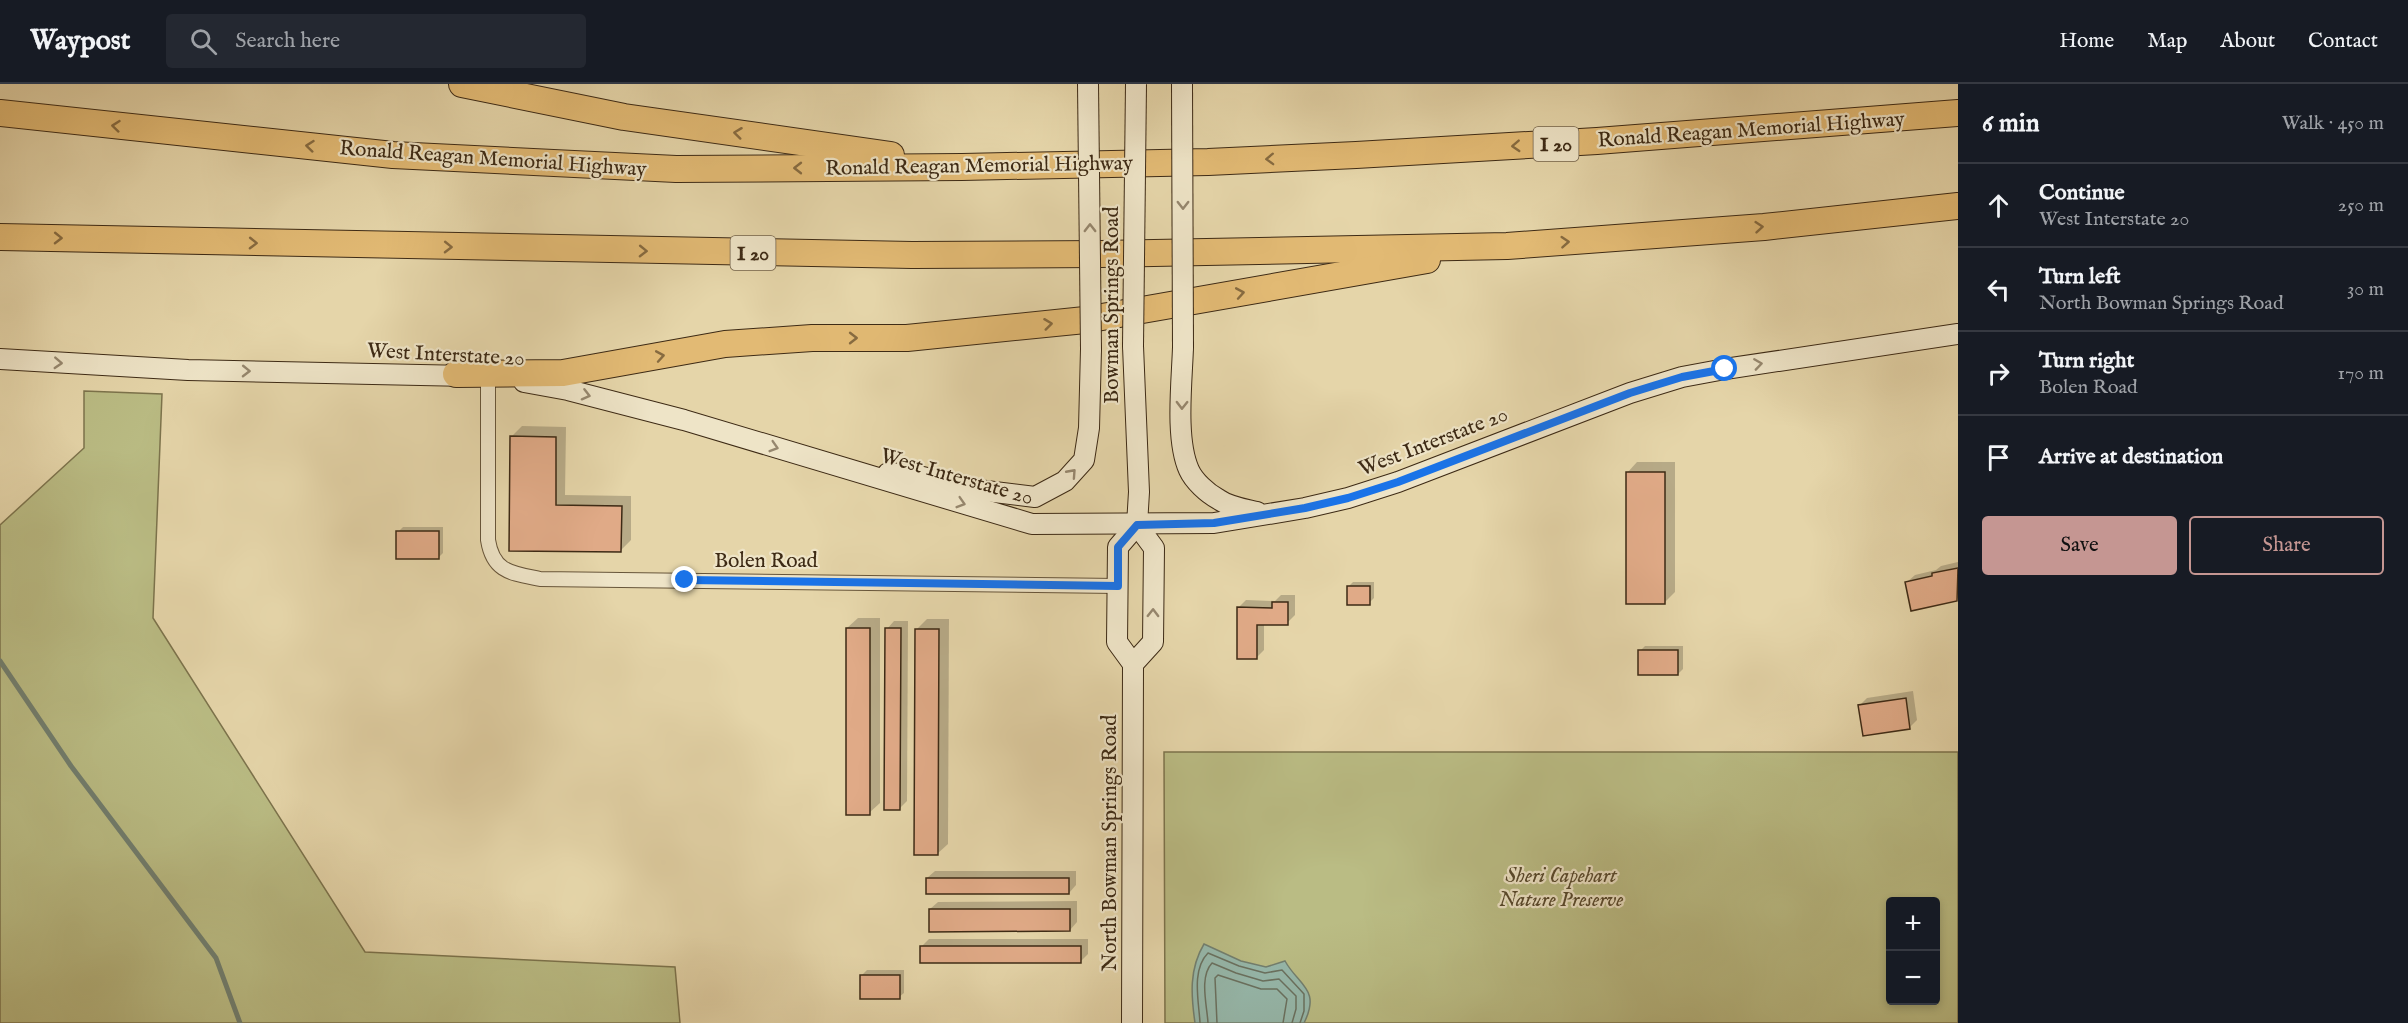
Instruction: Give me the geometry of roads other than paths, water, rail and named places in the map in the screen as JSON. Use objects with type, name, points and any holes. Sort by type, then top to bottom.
[{"type":"highway","points":[[462,84],[624,117],[823,144],[962,167]]},
{"type":"highway","points":[[1784,127],[1958,96]]},
{"type":"highway","name":"Ronald Reagan Memorial Highway","points":[[0,113],[393,155],[676,169],[1208,162],[1597,141],[1958,113]]},
{"type":"highway","name":"I 20","points":[[0,237],[912,255],[1101,254],[1506,246],[1764,227],[1958,206]]},
{"type":"highway","points":[[456,374],[563,373],[726,344],[812,338],[908,338],[1085,320],[1506,246]]},
{"type":"main road","points":[[856,471],[914,475],[978,490],[1035,497],[1065,481],[1084,460],[1089,428],[1091,349],[1088,84]]},
{"type":"main road","name":"Bowman Springs Road","points":[[1136,84],[1133,346],[1139,492],[1137,525]]},
{"type":"main road","points":[[1182,84],[1181,437],[1184,455],[1190,472],[1218,500],[1235,507],[1268,514]]},
{"type":"main road","name":"West Interstate 20","points":[[0,359],[188,370],[456,374],[532,382],[684,420],[1032,524],[1137,525],[1214,523],[1348,498],[1398,482],[1630,393],[1682,377],[1958,334]]},
{"type":"main road","points":[[1137,525],[1154,549],[1153,642],[1133,664],[1117,642],[1118,547],[1137,525]]},
{"type":"main road","name":"North Bowman Springs Road","points":[[1132,1023],[1133,664]]},
{"type":"street","name":"Bolen Road","points":[[488,378],[488,540],[490,554],[508,573],[540,579],[1118,586]]},
{"type":"water","points":[[1204,944],[1241,961],[1266,967],[1285,961],[1309,995],[1309,1012],[1304,1023],[1195,1023],[1192,982],[1199,953]]},
{"type":"waterway","points":[[0,661],[71,766],[216,958],[240,1023]]},
{"type":"park label","name":"Sheri Capehart Nature Preserve","points":[[1561,887]]}]
